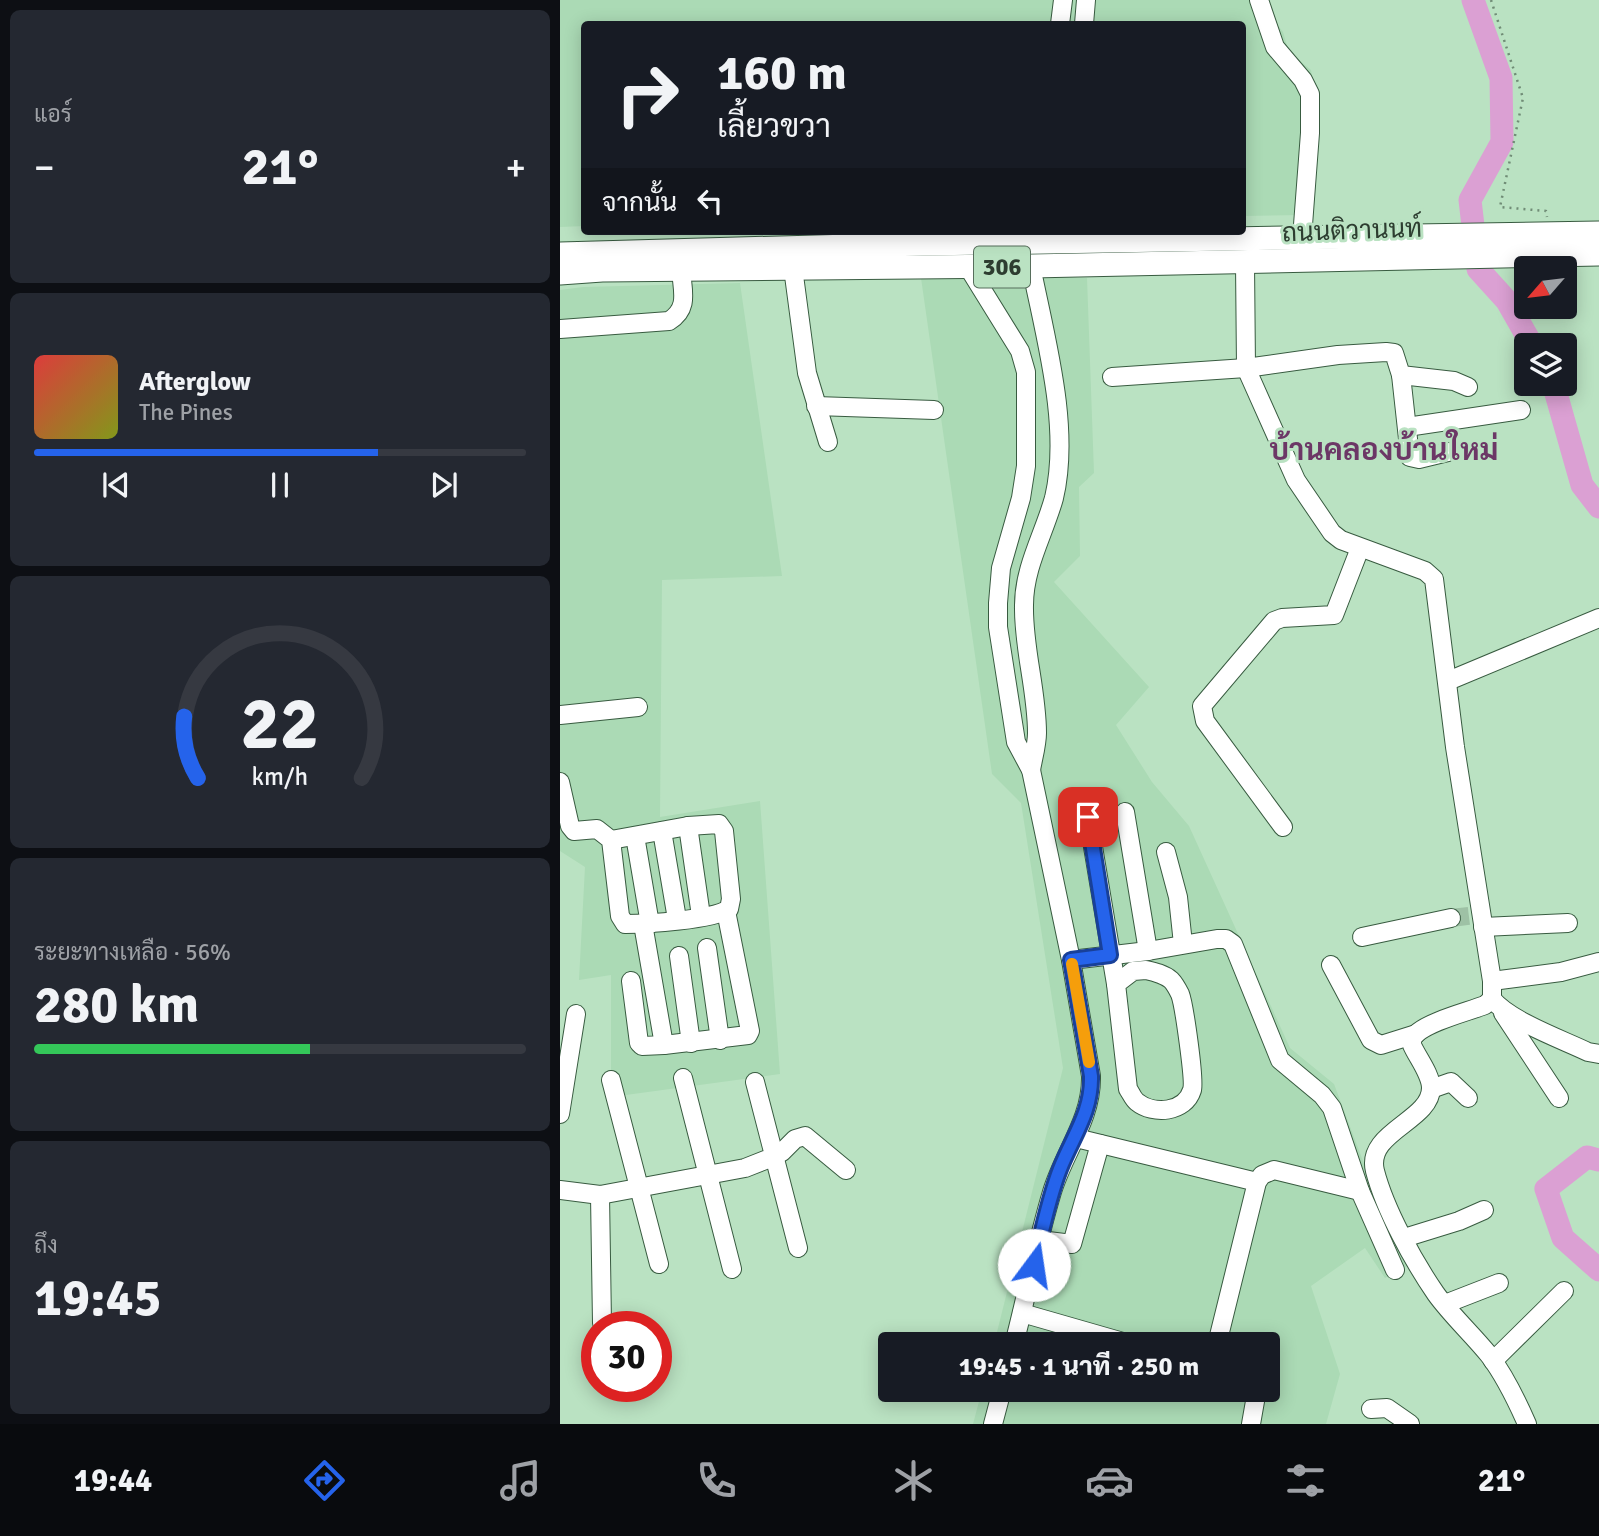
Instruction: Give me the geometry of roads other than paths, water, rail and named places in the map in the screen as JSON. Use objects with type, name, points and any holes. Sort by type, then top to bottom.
[{"type":"main road","name":"ถนนติวานนท์","points":[[1517,245],[1549,234],[1599,233]]},
{"type":"main road","name":"ถนนติวานนท์","points":[[560,254],[1049,237],[1302,237],[1444,246]]},
{"type":"main road","name":"ถนนติวานนท์","points":[[560,273],[681,269],[1245,263],[1444,246],[1517,245],[1599,254]]},
{"type":"street","points":[[1060,21],[1063,0]]},
{"type":"street","points":[[1084,21],[1086,0]]},
{"type":"street","points":[[1259,0],[1275,47],[1303,79],[1310,94],[1302,237]]},
{"type":"street","points":[[1245,263],[1246,368],[1296,480],[1332,533],[1360,548],[1425,570],[1434,579],[1480,919],[1495,997],[1559,1098]]},
{"type":"street","points":[[1031,266],[1060,424],[1054,498],[1037,543],[1024,605],[1037,734],[1031,770]]},
{"type":"street","points":[[968,267],[1020,351],[1026,372],[1026,467],[1021,498],[1001,568],[998,626],[1016,742],[1031,770],[1071,960],[1092,1093],[1052,1192],[1017,1332]]},
{"type":"street","points":[[793,268],[807,373],[828,442]]},
{"type":"street","points":[[560,328],[669,321],[679,314],[683,307],[681,269]]},
{"type":"street","points":[[1112,377],[1246,368],[1338,355],[1394,352],[1401,375],[1408,451],[1413,459],[1448,452]]},
{"type":"street","points":[[1026,372],[1051,371]]},
{"type":"street","points":[[1401,375],[1454,382],[1468,387]]},
{"type":"street","points":[[816,406],[934,410]]},
{"type":"street","points":[[1407,427],[1521,410]]},
{"type":"street","points":[[1283,827],[1205,721],[1202,706],[1274,621],[1282,618],[1334,615],[1360,548]]},
{"type":"street","points":[[1448,681],[1599,618]]},
{"type":"street","points":[[560,715],[638,706]]},
{"type":"street","points":[[560,782],[570,826],[574,831],[597,829],[611,840],[622,922],[646,924],[729,909],[731,900],[724,831],[719,824],[688,826],[611,840]]},
{"type":"street","points":[[1125,813],[1148,951]]},
{"type":"street","points":[[1088,817],[1116,984],[1128,1089],[1135,1101],[1150,1110],[1167,1110],[1183,1103],[1192,1090],[1192,1074],[1180,994],[1171,981],[1146,970],[1133,971],[1116,984]]},
{"type":"street","points":[[688,826],[701,916]]},
{"type":"street","points":[[662,831],[677,919]]},
{"type":"street","points":[[635,836],[664,1045]]},
{"type":"street","points":[[1166,852],[1178,897],[1183,944]]},
{"type":"street","points":[[631,981],[639,1043],[642,1046],[748,1035],[750,1031],[726,911]]},
{"type":"street","points":[[1362,937],[1451,918]]},
{"type":"street","points":[[1480,919],[1568,923]]},
{"type":"street","points":[[1071,960],[1217,939],[1226,939],[1233,944],[1280,1060],[1322,1095],[1332,1108],[1360,1191],[1395,1270]]},
{"type":"street","points":[[707,948],[720,1040]]},
{"type":"street","points":[[1130,953],[1133,971]]},
{"type":"street","points":[[679,956],[691,1043]]},
{"type":"street","points":[[1331,965],[1371,1040],[1381,1045],[1485,1005],[1495,997],[1561,972],[1599,962]]},
{"type":"street","points":[[1495,997],[1588,1052],[1599,1054]]},
{"type":"street","points":[[560,1114],[576,1014]]},
{"type":"street","points":[[1408,1036],[1430,1082],[1430,1096],[1425,1104],[1384,1141],[1375,1153],[1374,1169],[1396,1224],[1437,1295],[1493,1361],[1511,1387],[1527,1424]]},
{"type":"street","points":[[683,1078],[732,1269]]},
{"type":"street","points":[[611,1080],[659,1264]]},
{"type":"street","points":[[755,1082],[798,1248]]},
{"type":"street","points":[[1431,1089],[1451,1082],[1468,1098]]},
{"type":"street","points":[[560,1190],[600,1195],[745,1168],[773,1157],[795,1139],[805,1136],[846,1170]]},
{"type":"street","points":[[1076,1138],[1256,1182]]},
{"type":"street","points":[[1040,1240],[1072,1244],[1100,1144]]},
{"type":"street","points":[[1220,1332],[1256,1182],[1262,1175],[1274,1170],[1360,1191]]},
{"type":"street","points":[[600,1195],[602,1311]]},
{"type":"street","points":[[1404,1238],[1459,1221],[1484,1210]]},
{"type":"street","points":[[1445,1304],[1499,1283]]},
{"type":"street","points":[[1493,1361],[1564,1291]]},
{"type":"street","points":[[1022,1313],[1088,1332]]},
{"type":"street","points":[[993,1424],[999,1402]]},
{"type":"street","points":[[1251,1424],[1255,1402]]},
{"type":"street","points":[[1371,1409],[1387,1408],[1410,1424]]},
{"type":"waterway","points":[[1473,0],[1501,78],[1502,142],[1470,200],[1478,269],[1507,301],[1525,333]]},
{"type":"waterway","points":[[1557,396],[1582,485],[1599,507]]},
{"type":"waterway","points":[[1599,1160],[1587,1157],[1546,1189],[1563,1238],[1599,1270]]},
{"type":"tunnel","points":[[1451,918],[1476,915]]},
{"type":"district","name":"บ้านคลองบ้านใหม่","points":[[1384,450]]}]
